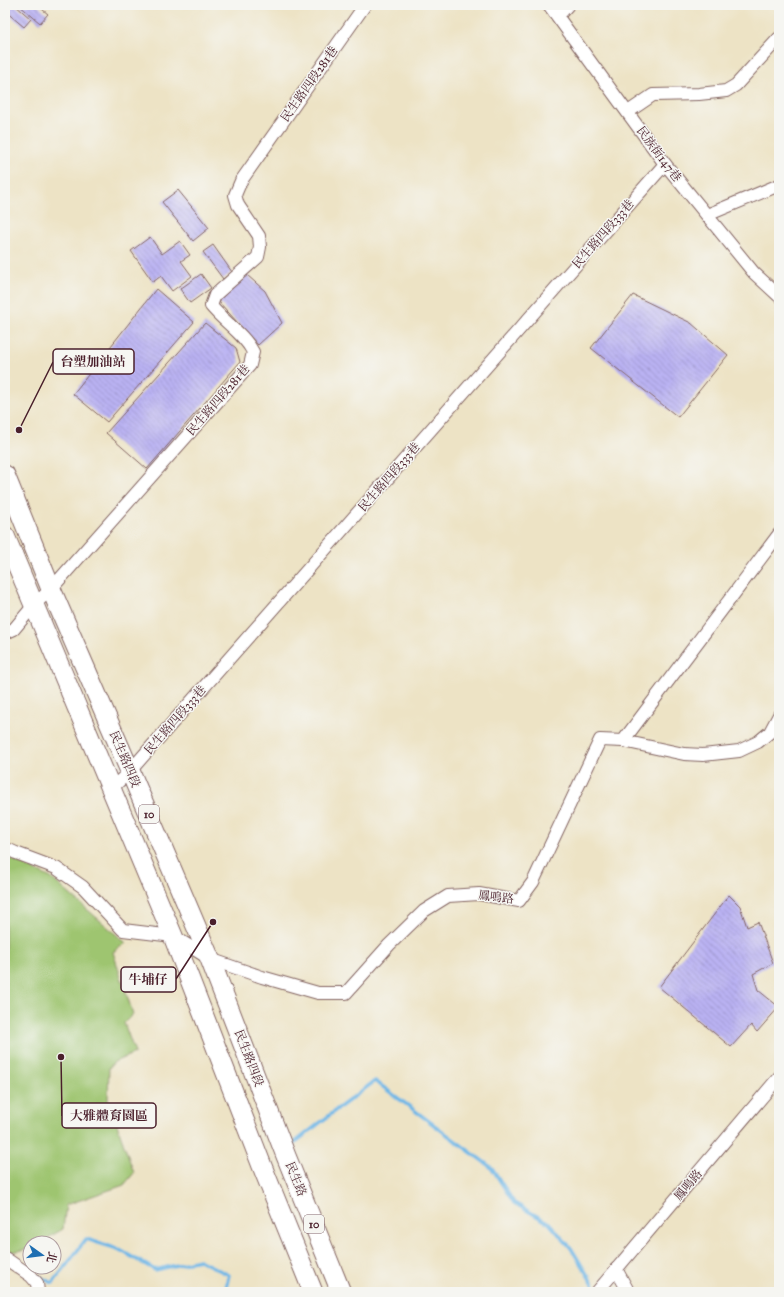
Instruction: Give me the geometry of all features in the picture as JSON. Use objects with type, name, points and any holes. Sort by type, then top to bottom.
[{"type":"main road","name":"民生路四段","points":[[5,475],[51,589],[210,959],[286,1156]]},
{"type":"main road","name":"民生路四段","points":[[5,536],[173,936],[262,1166],[313,1292]]},
{"type":"main road","name":"民生路","points":[[286,1156],[341,1292]]},
{"type":"street","name":"民生路四段281巷","points":[[51,589],[250,365],[253,352],[249,344],[217,314],[211,306],[215,295],[258,257],[260,247],[259,236],[238,205],[235,195],[241,181],[365,5]]},
{"type":"street","name":"民族街147巷","points":[[550,5],[665,164],[754,273],[779,296]]},
{"type":"street","points":[[558,16],[568,5]]},
{"type":"street","points":[[628,112],[653,95],[698,94],[726,91],[736,85],[779,38]]},
{"type":"street","name":"民生路四段333巷","points":[[111,788],[130,771],[665,164]]},
{"type":"street","points":[[707,215],[779,185]]},
{"type":"street","points":[[623,741],[779,534]]},
{"type":"street","points":[[5,633],[14,629],[34,605],[51,589]]},
{"type":"street","name":"鳳鳴路","points":[[173,936],[210,959],[262,977],[318,993],[346,993],[389,945],[424,911],[448,896],[479,894],[519,901],[533,882],[600,740],[623,741],[684,754],[703,755],[739,751],[758,742],[770,732],[779,715]]},
{"type":"street","points":[[5,848],[56,868],[83,887],[123,930],[173,936]]},
{"type":"street","name":"鳳鳴路","points":[[597,1292],[779,1078]]},
{"type":"street","points":[[5,1258],[31,1276],[37,1283],[38,1292]]},
{"type":"street","points":[[616,1269],[627,1289],[627,1292]]},
{"type":"green space","points":[[5,856],[51,878],[126,943],[113,952],[133,1014],[124,1023],[135,1053],[114,1062],[109,1068],[108,1099],[134,1173],[124,1185],[66,1205],[63,1229],[53,1235],[22,1235],[22,1250],[5,1253]]},
{"type":"building","points":[[5,5],[15,5],[31,19],[24,27],[5,11]]},
{"type":"building","points":[[19,5],[37,5],[48,14],[40,23]]},
{"type":"building","points":[[178,190],[209,228],[193,241],[162,202]]},
{"type":"building","points":[[150,237],[162,254],[180,241],[190,255],[181,261],[192,276],[172,291],[161,276],[153,282],[131,251]]},
{"type":"building","points":[[213,245],[232,272],[223,279],[203,252]]},
{"type":"building","points":[[201,274],[211,288],[190,303],[180,289]]},
{"type":"building","points":[[247,275],[265,291],[282,323],[258,345],[218,301]]},
{"type":"building","points":[[156,289],[194,322],[107,422],[73,394]]},
{"type":"building","points":[[633,295],[691,323],[728,355],[678,417],[591,348]]},
{"type":"building","points":[[205,323],[236,348],[240,362],[147,469],[106,433]]},
{"type":"building","points":[[729,895],[740,906],[747,927],[758,922],[773,963],[753,974],[758,990],[779,1007],[757,1032],[751,1025],[731,1047],[659,987]]},
{"type":"waterway","points":[[289,1147],[375,1081],[492,1168],[514,1203],[549,1223],[571,1248],[596,1289]]},
{"type":"waterway","points":[[37,1276],[53,1283],[86,1239],[118,1249],[155,1270],[199,1260],[229,1275],[225,1292]]},
{"type":"place","name":"台塑加油站","points":[[19,430]]},
{"type":"place","name":"牛埔仔","points":[[213,922]]},
{"type":"place","name":"大雅體育園區","points":[[61,1057]]}]
